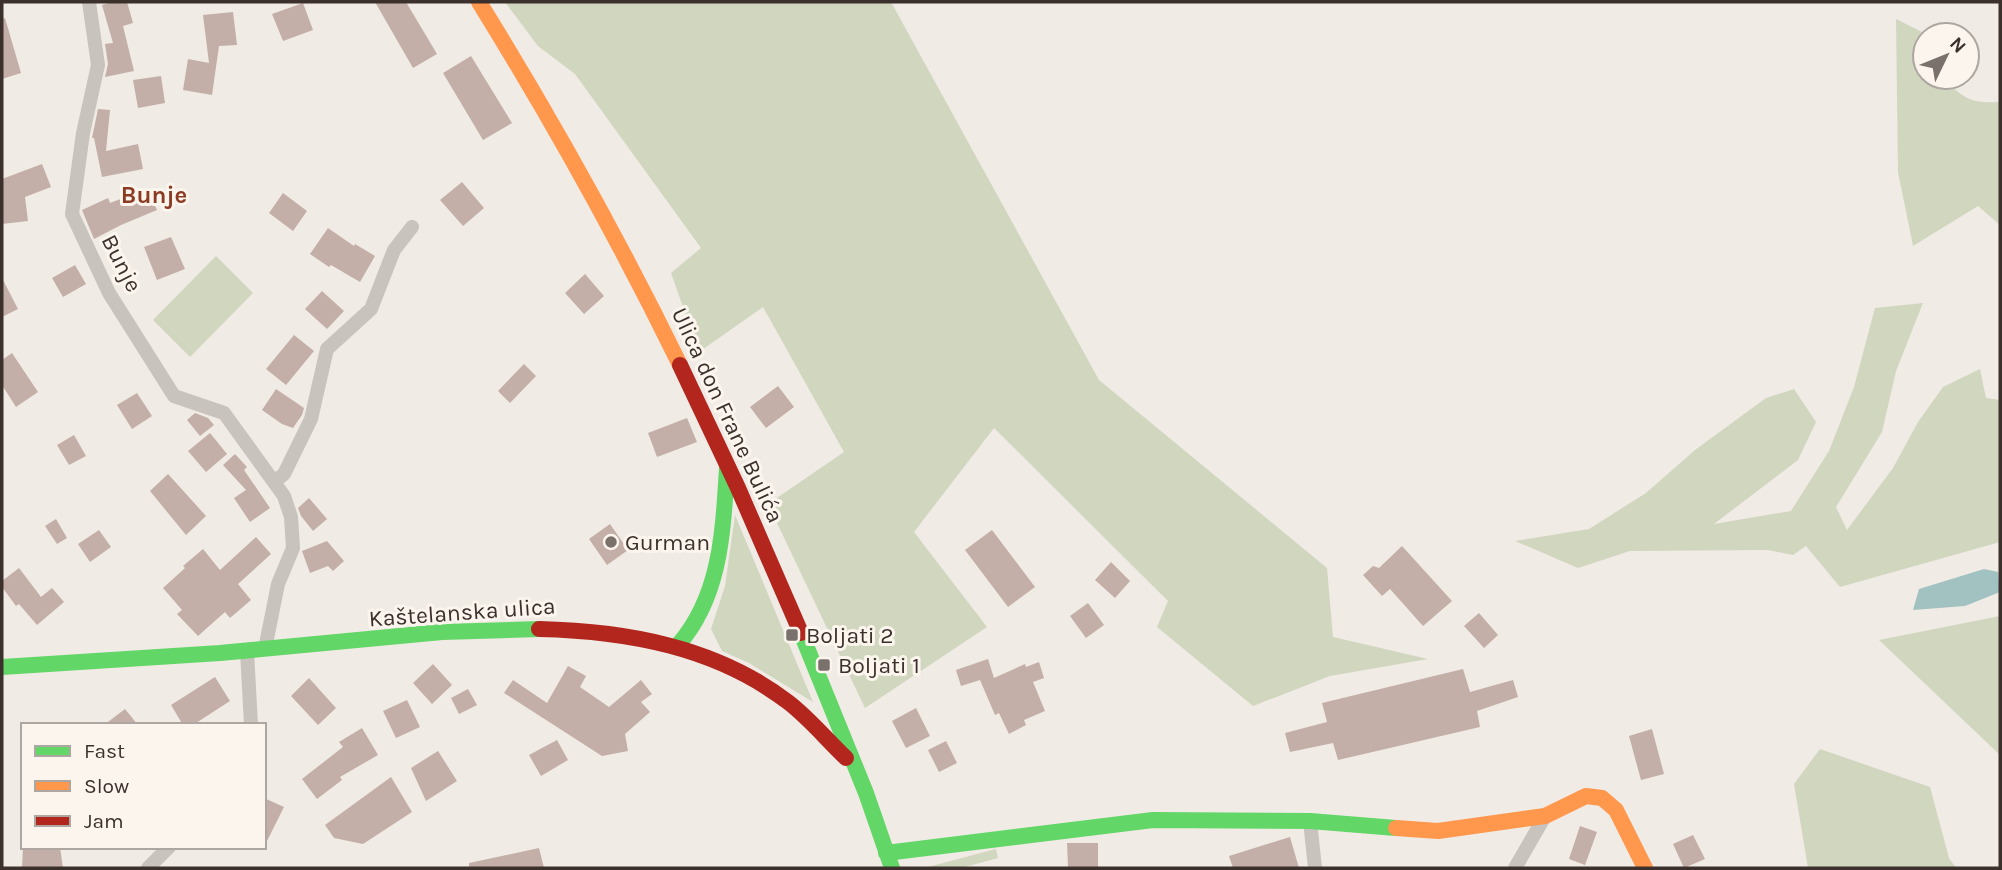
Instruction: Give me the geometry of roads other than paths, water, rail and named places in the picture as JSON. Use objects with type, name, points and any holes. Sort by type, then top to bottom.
[{"type":"street","name":"Bunje","points":[[89,2],[98,65],[83,133],[72,214],[109,293],[174,396],[224,412],[284,496],[291,517],[293,548],[276,592],[265,649]]},
{"type":"street","name":"Ulica don Frane Bulića","points":[[479,2],[534,88],[603,209],[727,463],[856,773],[889,861]]},
{"type":"street","points":[[275,481],[284,474],[311,419],[327,349],[371,309],[394,250],[412,227]]},
{"type":"street","points":[[678,645],[690,635],[713,576],[724,518],[727,463]]},
{"type":"street","name":"Kaštelanska ulica","points":[[2,667],[265,649],[506,628],[596,629],[678,645],[721,661],[779,695],[821,729],[856,773]]},
{"type":"street","points":[[247,650],[251,723]]},
{"type":"street","points":[[889,861],[1153,820],[1310,821],[1437,831],[1545,816],[1586,796],[1602,798],[1616,810],[1645,868]]},
{"type":"street","points":[[1515,868],[1545,816]]},
{"type":"street","points":[[1310,821],[1315,868]]},
{"type":"street","points":[[148,868],[167,849]]},
{"type":"water","points":[[1984,569],[1998,572],[2000,592],[1965,606],[1913,610],[1919,589]]},
{"type":"place","name":"Gurman","points":[[611,542]]},
{"type":"place","name":"Boljati 2","points":[[792,635]]},
{"type":"place","name":"Boljati 1","points":[[824,665]]},
{"type":"district","name":"Bunje","points":[[154,195]]}]
